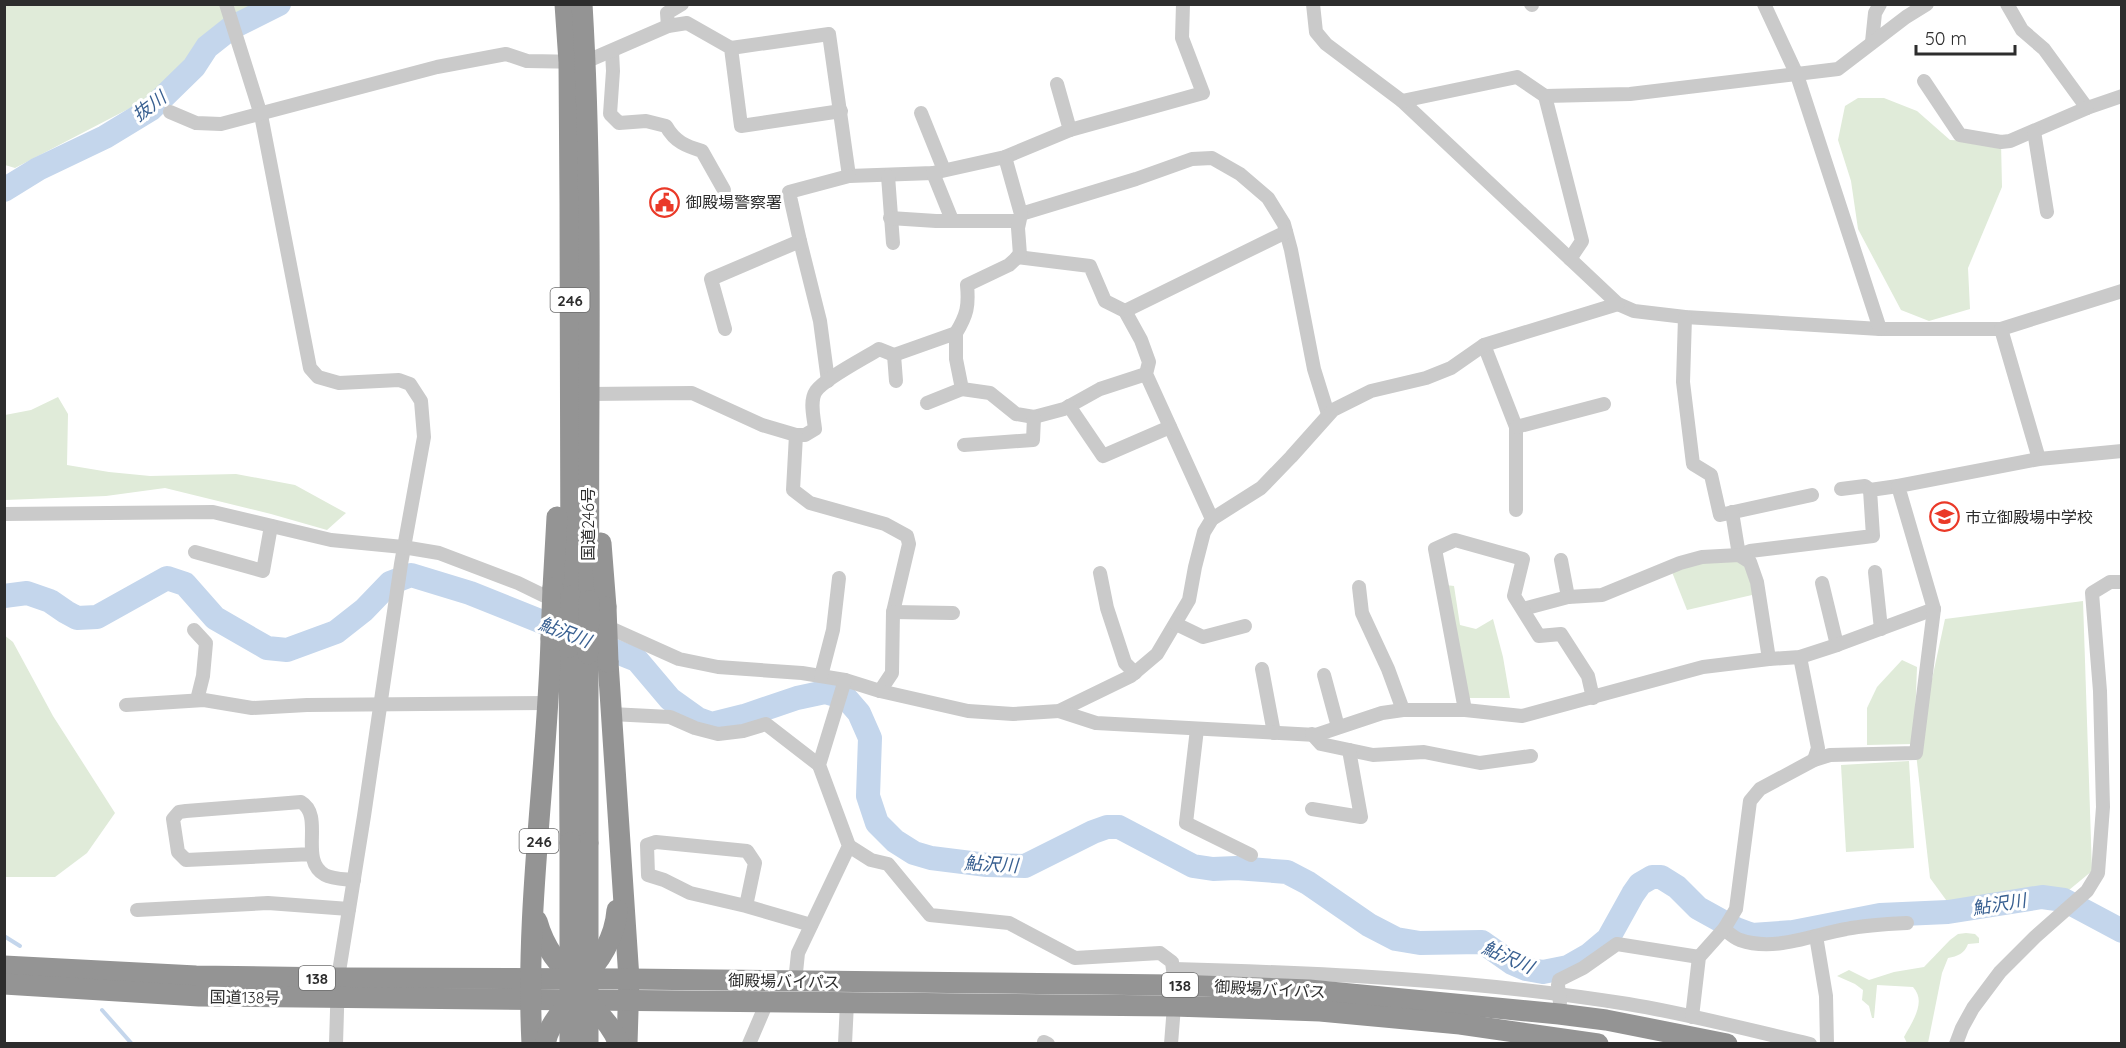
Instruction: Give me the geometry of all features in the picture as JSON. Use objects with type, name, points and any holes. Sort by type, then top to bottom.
[{"type":"highway","name":"246","points":[[565,4],[577,62],[588,213],[588,394],[578,432],[558,486],[579,598],[608,662],[616,804],[622,990],[627,1044]]},
{"type":"highway","name":"246","points":[[532,1044],[538,989],[534,903],[549,703],[569,647],[597,495],[578,432],[577,62],[582,4]]},
{"type":"highway","name":"246","points":[[579,598],[569,647],[588,1044]]},
{"type":"highway","points":[[545,1044],[558,1016],[579,990],[601,956],[617,917],[616,804]]},
{"type":"highway","name":"246","points":[[570,1044],[579,843]]},
{"type":"highway","points":[[534,903],[539,927],[553,957],[609,1025],[618,1044]]},
{"type":"highway","name":"国道138号","points":[[4,966],[196,976],[338,988]]},
{"type":"highway","name":"御殿場バイパス","points":[[622,990],[795,982],[1174,986],[1309,990],[1559,1004],[1617,1022],[1727,1044]]},
{"type":"highway","name":"国道138号","points":[[4,984],[199,996],[338,988],[579,990]]},
{"type":"highway","name":"御殿場バイパス","points":[[622,990],[767,1002],[847,1003],[1174,986],[1320,1011],[1460,1024],[1585,1042]]},
{"type":"highway","points":[[579,990],[622,990]]},
{"type":"street","points":[[668,26],[667,13],[682,4]]},
{"type":"street","points":[[828,381],[820,321],[789,192],[849,176],[888,176],[938,171],[1005,157],[1070,130],[1203,93],[1182,38],[1183,4]]},
{"type":"street","points":[[1313,4],[1316,32],[1326,44],[1402,101],[1618,304],[1634,311],[1685,317],[1880,329],[2001,329],[2121,291]]},
{"type":"street","points":[[1764,4],[1797,75],[1880,329]]},
{"type":"street","points":[[1872,42],[1875,13],[1880,4]]},
{"type":"street","points":[[1402,101],[1517,77],[1545,96],[1630,94],[1838,69],[1927,4]]},
{"type":"street","points":[[2007,4],[2022,30],[2044,49],[2087,108]]},
{"type":"street","points":[[228,11],[261,115],[310,368],[318,376],[339,383],[399,380],[410,384],[421,401],[424,437],[397,588],[349,909],[338,988],[336,1044]]},
{"type":"street","points":[[170,112],[196,123],[221,124],[437,67],[507,54],[527,61],[577,62],[612,51],[668,26],[687,23],[731,48],[829,34],[849,176]]},
{"type":"street","points":[[731,48],[741,126],[841,111]]},
{"type":"street","points":[[612,51],[610,114],[619,123],[646,121],[666,126],[672,137],[685,146],[702,151],[724,190]]},
{"type":"street","points":[[1924,81],[1960,135],[2001,142],[2010,141],[2121,96]]},
{"type":"street","points":[[1056,84],[1070,130]]},
{"type":"street","points":[[1545,96],[1582,241],[1570,259]]},
{"type":"street","points":[[921,113],[952,220]]},
{"type":"street","points":[[2034,131],[2047,213]]},
{"type":"street","points":[[962,388],[956,359],[956,333],[966,318],[967,285],[1009,265],[1020,255],[1018,228],[1020,217],[1005,157]]},
{"type":"street","points":[[890,218],[936,221],[1020,217],[1192,159],[1212,158],[1240,174],[1268,198],[1286,232],[1302,300],[1314,369],[1328,414]]},
{"type":"street","points":[[888,176],[893,243]]},
{"type":"street","points":[[1125,311],[1286,232]]},
{"type":"street","points":[[725,329],[711,279],[800,240]]},
{"type":"street","points":[[1017,257],[1090,266],[1105,301],[1125,311],[1141,340],[1149,363],[1146,374],[1212,519]]},
{"type":"street","points":[[1059,711],[1135,673],[1157,654],[1189,600],[1202,540],[1212,519],[1261,488],[1292,457],[1328,414],[1371,391],[1426,378],[1451,368],[1484,345],[1618,304]]},
{"type":"street","points":[[1685,317],[1683,382],[1693,464],[1711,475],[1720,515],[1812,495]]},
{"type":"street","points":[[2001,329],[2039,459]]},
{"type":"street","points":[[588,394],[692,393],[762,425],[796,435],[805,435],[815,429],[812,403],[816,391],[828,381],[879,349],[894,356],[956,333]]},
{"type":"street","points":[[1484,345],[1516,428],[1516,510]]},
{"type":"street","points":[[894,356],[896,381]]},
{"type":"street","points":[[927,403],[962,388],[990,393],[1016,414],[1034,417],[1069,406],[1100,389],[1146,374]]},
{"type":"street","points":[[1516,428],[1604,404]]},
{"type":"street","points":[[1069,406],[1102,456],[1170,427]]},
{"type":"street","points":[[964,445],[1033,440],[1034,417]]},
{"type":"street","points":[[796,435],[793,490],[810,503],[885,524],[907,536],[909,544],[893,612],[892,673],[880,691]]},
{"type":"street","points":[[1841,489],[1865,486],[1870,490],[2039,459],[2121,451]]},
{"type":"street","points":[[1692,1017],[1699,957],[1724,929],[1736,909],[1750,801],[1760,789],[1814,760],[1830,755],[1916,753],[1934,609],[1898,486]]},
{"type":"street","points":[[1523,609],[1568,597],[1602,595],[1680,563],[1702,557],[1739,555],[1750,551],[1873,536],[1870,490]]},
{"type":"street","points":[[4,514],[213,512],[331,540],[439,553],[518,583],[626,636],[679,659],[729,669],[821,676],[844,684],[968,711],[1013,714],[1059,711],[1096,723],[1274,733],[1312,734],[1382,713],[1403,710],[1465,710],[1522,716],[1703,667],[1769,658],[1800,657],[1934,609]]},
{"type":"street","points":[[1732,512],[1739,555],[1750,562],[1757,582],[1769,658]]},
{"type":"street","points":[[195,552],[263,571],[271,526]]},
{"type":"street","points":[[1465,710],[1435,549],[1455,540],[1523,560],[1514,596],[1539,636],[1561,634],[1588,676],[1593,698]]},
{"type":"street","points":[[1561,560],[1568,597]]},
{"type":"street","points":[[1875,572],[1881,629]]},
{"type":"street","points":[[1100,573],[1107,608],[1125,663],[1135,673]]},
{"type":"street","points":[[821,676],[833,630],[839,578]]},
{"type":"street","points":[[1956,1044],[1973,1008],[2000,972],[2087,891],[2098,873],[2103,807],[2100,691],[2092,593],[2110,582],[2121,582]]},
{"type":"street","points":[[1822,583],[1838,645]]},
{"type":"street","points":[[1359,587],[1362,613],[1388,669],[1403,710]]},
{"type":"street","points":[[893,612],[953,613]]},
{"type":"street","points":[[1176,624],[1203,637],[1245,626]]},
{"type":"street","points":[[194,630],[206,643],[203,676],[197,700]]},
{"type":"street","points":[[1800,657],[1818,748],[1814,760]]},
{"type":"street","points":[[1262,669],[1274,733]]},
{"type":"street","points":[[1324,675],[1338,727]]},
{"type":"street","points":[[819,765],[844,684]]},
{"type":"street","points":[[126,705],[197,700],[252,708],[307,705],[549,703]]},
{"type":"street","points":[[611,714],[670,717],[695,728],[718,734],[743,731],[766,724],[819,765],[849,846],[871,860],[888,864],[930,915],[1010,923],[1075,958],[1160,953],[1167,957],[1174,986],[1171,1044]]},
{"type":"street","points":[[1197,729],[1186,823],[1251,855]]},
{"type":"street","points":[[1312,734],[1321,744],[1373,755],[1424,752],[1480,764],[1531,756]]},
{"type":"street","points":[[1312,809],[1361,817],[1349,750]]},
{"type":"street","points":[[312,854],[186,860],[178,852],[173,819],[179,812],[186,811],[301,801],[308,806],[311,814],[312,854],[317,866],[325,875],[354,880]]},
{"type":"street","points":[[747,906],[756,863],[747,851],[656,842],[647,845],[648,875],[690,893],[747,906],[811,925]]},
{"type":"street","points":[[795,982],[798,953],[849,846]]},
{"type":"street","points":[[136,910],[268,903],[349,909]]},
{"type":"street","points":[[1724,929],[1739,940],[1764,944],[1796,941],[1874,924],[1907,923]]},
{"type":"street","points":[[1816,936],[1826,996],[1827,1044]]},
{"type":"street","points":[[1699,957],[1617,944],[1583,968],[1559,980],[1559,1004],[1628,1004],[1810,1044]]},
{"type":"street","points":[[749,1044],[767,1002]]},
{"type":"street","points":[[845,1044],[847,1003]]},
{"type":"green space","points":[[4,5],[283,5],[159,93],[15,168],[5,165]]},
{"type":"green space","points":[[1858,98],[1884,98],[1917,111],[1950,140],[2001,142],[2002,187],[1968,268],[1970,309],[1929,321],[1901,310],[1858,229],[1851,181],[1838,140],[1845,106]]},
{"type":"green space","points":[[58,397],[68,414],[67,465],[150,476],[236,474],[295,485],[346,513],[327,530],[165,488],[106,496],[5,500],[5,415],[31,410]]},
{"type":"green space","points":[[1742,557],[1755,584],[1752,595],[1687,610],[1672,572],[1707,559]]},
{"type":"green space","points":[[1446,585],[1454,586],[1460,625],[1476,629],[1493,619],[1510,698],[1467,698]]},
{"type":"green space","points":[[2083,601],[2092,871],[2069,890],[1949,904],[1930,878],[1916,753],[1945,619]]},
{"type":"green space","points":[[4,635],[13,642],[53,716],[115,813],[87,853],[55,877],[5,877]]},
{"type":"green space","points":[[1902,660],[1917,667],[1914,744],[1867,745],[1867,708],[1877,687]]},
{"type":"green space","points":[[1909,761],[1914,848],[1846,852],[1841,765]]},
{"type":"green space","points":[[1958,934],[1975,934],[1979,938],[1979,943],[1968,944],[1960,954],[1948,958],[1942,973],[1928,1043],[1907,1043],[1904,1037],[1917,1012],[1919,999],[1913,987],[1877,985],[1874,1018],[1872,1018],[1869,1006],[1862,1000],[1863,990],[1837,976],[1849,970],[1869,980],[1894,972],[1924,967],[1950,940]]},
{"type":"waterway","name":"抜川","points":[[4,190],[38,169],[105,137],[151,109],[194,67],[207,47],[231,28],[279,4]]},
{"type":"waterway","name":"鮎沢川","points":[[4,596],[27,593],[50,601],[77,618],[97,617],[167,578],[185,584],[215,618],[267,648],[287,650],[336,632],[364,610],[390,583],[411,575],[470,593],[637,660],[670,699],[698,719],[712,724],[797,698],[825,692],[846,698],[859,713],[870,738],[868,796],[877,823],[895,841],[914,853],[931,858],[987,865],[1025,866],[1093,832],[1107,827],[1119,827],[1193,866],[1287,872],[1308,883],[1369,925],[1396,939],[1420,943],[1482,942],[1512,963],[1526,969],[1543,972],[1568,967],[1589,955],[1608,939],[1640,884],[1652,877],[1661,877],[1677,887],[1698,908],[1752,935],[1793,932],[1880,915],[1948,912],[2042,897],[2064,900],[2122,931]]},
{"type":"waterway","points":[[4,936],[20,946]]},
{"type":"waterway","points":[[102,1010],[132,1044]]},
{"type":"place","name":"御殿場警察署","points":[[665,202]]},
{"type":"place","name":"市立御殿場中学校","points":[[1944,517]]}]
